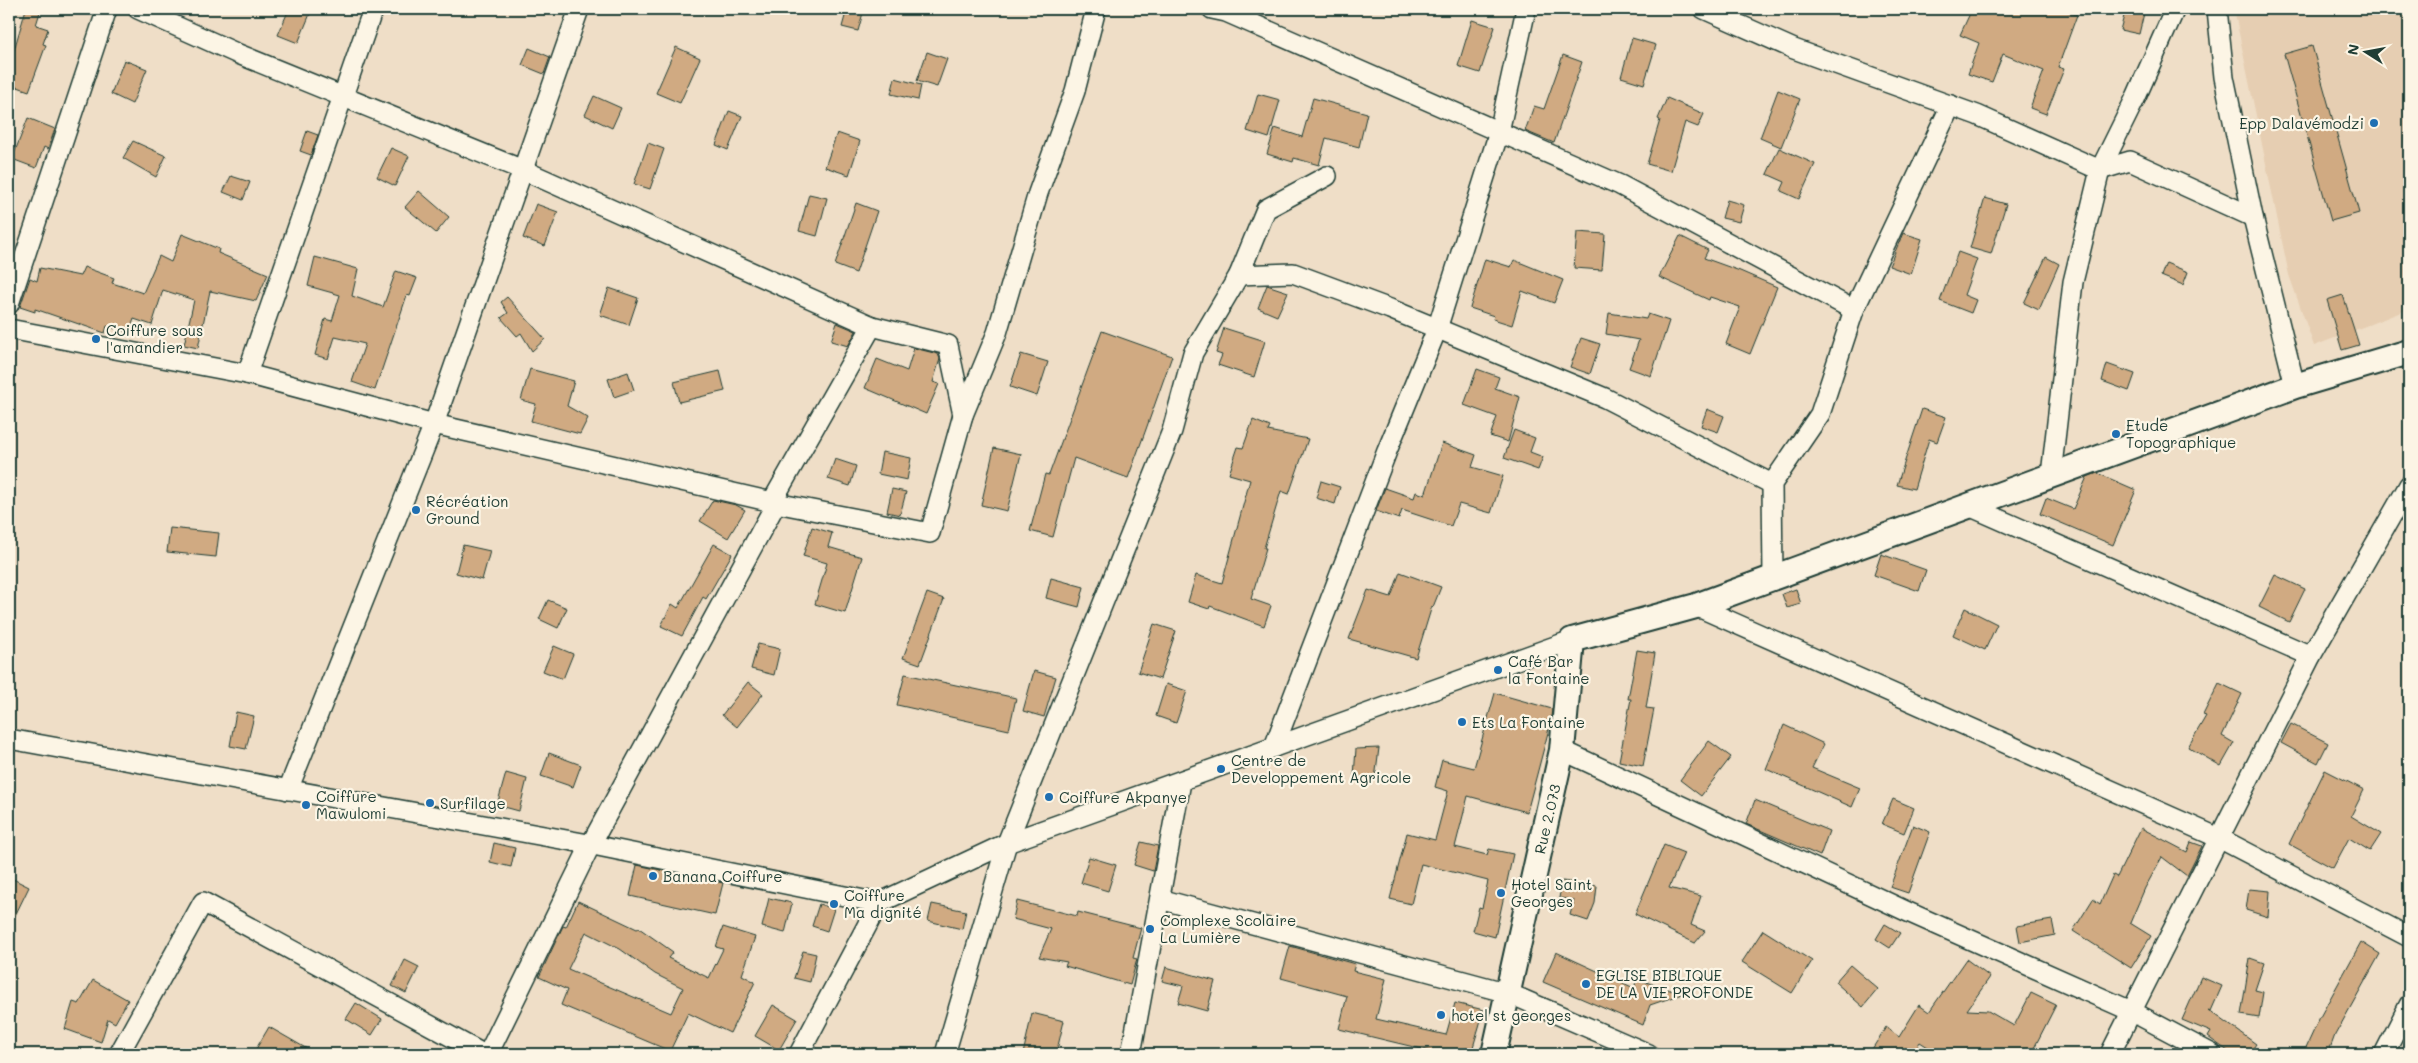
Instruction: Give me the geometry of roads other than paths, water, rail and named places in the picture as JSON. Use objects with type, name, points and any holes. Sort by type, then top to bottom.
[{"type":"street","points":[[9,304],[107,9]]},
{"type":"street","points":[[138,9],[236,53],[523,170],[872,326],[948,345],[963,415]]},
{"type":"street","points":[[247,374],[373,9]]},
{"type":"street","points":[[288,790],[434,424],[579,9]]},
{"type":"street","points":[[9,329],[247,374],[434,424],[930,533],[963,415],[997,334],[1038,192],[1075,91],[1096,9]]},
{"type":"street","points":[[1212,9],[1226,12],[1620,185],[1854,310]]},
{"type":"street","points":[[1274,747],[1386,451],[1437,329],[1499,132],[1526,9]]},
{"type":"street","points":[[1704,9],[1794,49],[1977,114],[2100,170],[2130,161],[2254,217]]},
{"type":"street","points":[[2051,476],[2073,282],[2100,170],[2176,9]]},
{"type":"street","points":[[2217,9],[2224,77],[2254,217],[2295,386]]},
{"type":"street","points":[[1773,578],[1772,484],[1820,414],[1854,310],[1951,105]]},
{"type":"street","points":[[946,1054],[1007,843],[1172,431],[1193,353],[1239,275],[1266,209],[1327,176]]},
{"type":"street","points":[[1239,275],[1293,273],[1437,329],[1605,398],[1772,484]]},
{"type":"street","points":[[488,1054],[591,844],[772,509],[773,500],[872,326]]},
{"type":"street","points":[[9,739],[591,844],[879,903],[1007,843],[1572,640],[1696,606],[2295,386],[2409,352]]},
{"type":"street","points":[[2110,1054],[2311,656],[2409,485]]},
{"type":"street","points":[[1969,506],[2311,656]]},
{"type":"street","points":[[1696,606],[2219,838],[2409,937]]},
{"type":"street","name":"Rue 2.073","points":[[1494,1054],[1562,750],[1572,640]]},
{"type":"street","points":[[1562,750],[1908,912],[2132,1011],[2212,1054]]},
{"type":"street","points":[[1131,1054],[1181,782]]},
{"type":"street","points":[[1160,899],[1508,992],[1649,1054]]},
{"type":"street","points":[[119,1054],[202,902],[483,1054]]},
{"type":"street","points":[[799,1054],[879,903]]},
{"type":"street","points":[[2384,1054],[2409,1005]]},
{"type":"place","name":"Epp Dalavémodzi","points":[[2374,123]]},
{"type":"place","name":"Coiffure sous l'amandier","points":[[96,339]]},
{"type":"place","name":"Etude Topographique","points":[[2116,434]]},
{"type":"place","name":"Récréation Ground","points":[[416,510]]},
{"type":"place","name":"Café Bar la Fontaine","points":[[1498,670]]},
{"type":"place","name":"Ets La Fontaine","points":[[1462,722]]},
{"type":"place","name":"Centre de Developpement Agricole","points":[[1221,769]]},
{"type":"place","name":"Coiffure Akpanye","points":[[1049,797]]},
{"type":"place","name":"Surfilage","points":[[430,803]]},
{"type":"place","name":"Coiffure Mawulomi","points":[[306,805]]},
{"type":"place","name":"Banana Coiffure","points":[[653,876]]},
{"type":"place","name":"Hotel Saint Georges","points":[[1501,893]]},
{"type":"place","name":"Coiffure Ma dignité","points":[[834,904]]},
{"type":"place","name":"Complexe Scolaire La Lumière","points":[[1150,929]]},
{"type":"place","name":"EGLISE BIBLIQUE DE LA VIE PROFONDE","points":[[1586,984]]},
{"type":"place","name":"hotel st georges","points":[[1441,1015]]}]
